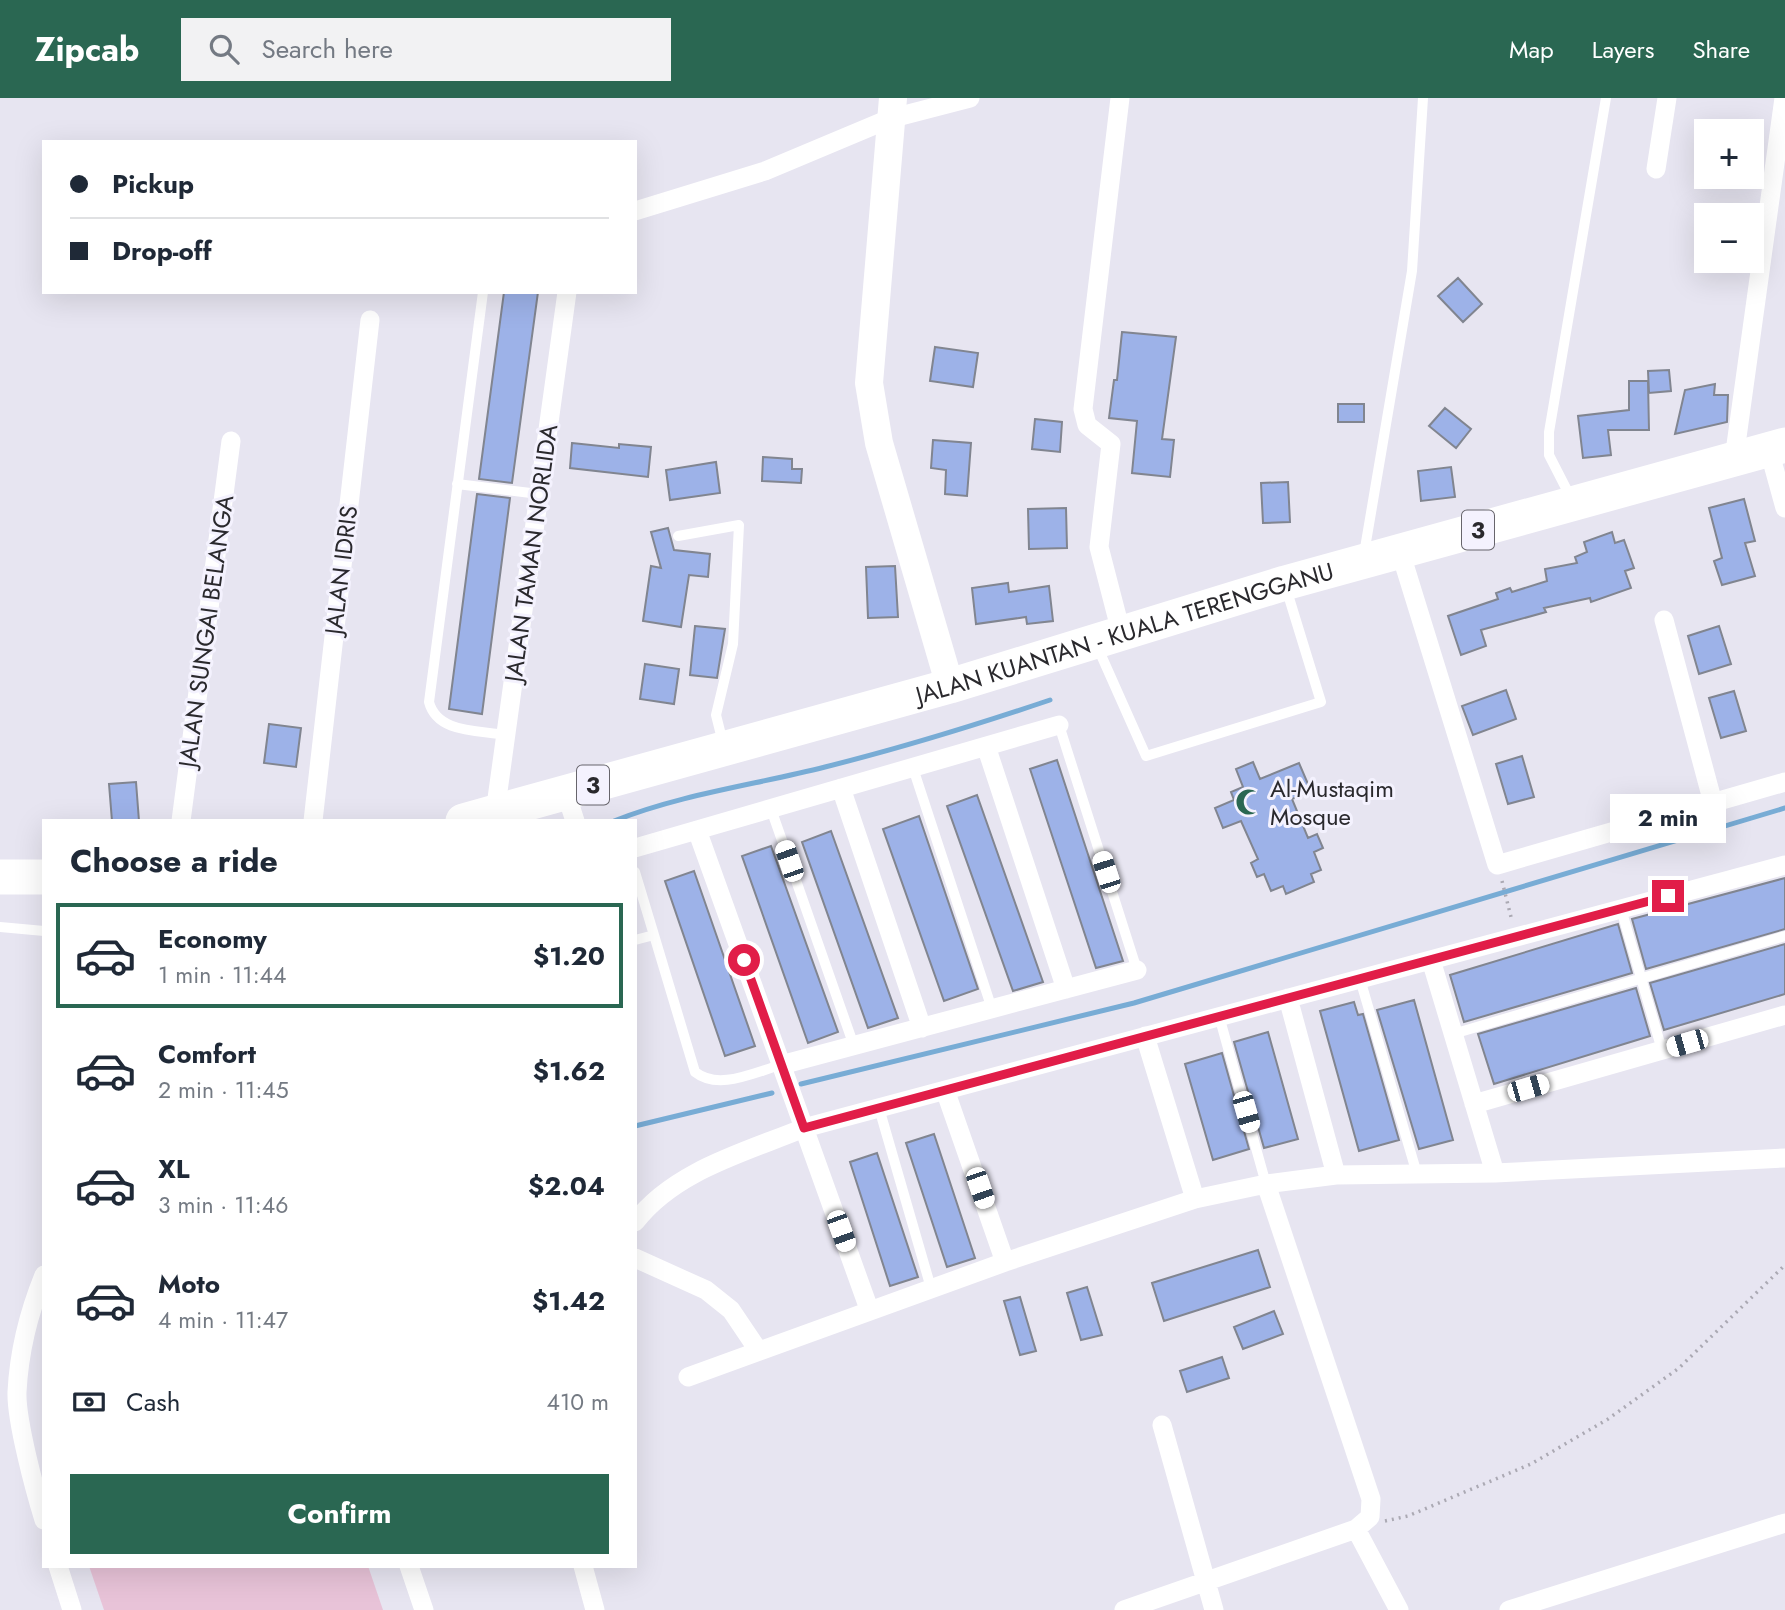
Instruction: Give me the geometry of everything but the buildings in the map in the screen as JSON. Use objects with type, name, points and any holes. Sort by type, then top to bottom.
[{"type":"highway","name":"JALAN KUANTAN - KUALA TERENGGANU","points":[[479,817],[570,807],[724,749],[950,686],[1285,583],[1777,448]]},
{"type":"highway","points":[[0,877],[42,877]]},
{"type":"street","points":[[637,210],[765,171],[891,108],[970,98]]},
{"type":"street","points":[[1108,636],[1099,547],[1111,444],[1087,425],[1083,409],[1120,98]]},
{"type":"street","points":[[1656,169],[1667,98]]},
{"type":"street","points":[[1734,459],[1784,98]]},
{"type":"street","points":[[891,108],[869,383],[879,443],[950,686]]},
{"type":"street","name":"JALAN TAMAN NORLIDA","points":[[479,817],[505,735],[567,294]]},
{"type":"street","name":"JALAN IDRIS","points":[[313,819],[370,320]]},
{"type":"street","name":"JALAN SUNGAI BELANGA","points":[[181,819],[231,442]]},
{"type":"street","points":[[1777,448],[1785,509]]},
{"type":"street","points":[[1401,551],[1497,865],[1785,782]]},
{"type":"street","points":[[1664,620],[1713,803]]},
{"type":"street","points":[[637,847],[1059,725]]},
{"type":"street","points":[[986,746],[1066,989]]},
{"type":"street","points":[[841,788],[922,1027]]},
{"type":"street","points":[[697,830],[869,1309]]},
{"type":"street","points":[[637,1220],[678,1184],[703,1169],[804,1128],[1785,865]]},
{"type":"street","points":[[1431,960],[1495,1173]]},
{"type":"street","points":[[781,1065],[1137,970]]},
{"type":"street","points":[[1288,998],[1336,1175]]},
{"type":"street","points":[[1474,1104],[1785,1015]]},
{"type":"street","points":[[1145,1036],[1195,1199]]},
{"type":"street","points":[[946,1090],[1005,1262]]},
{"type":"street","points":[[688,1377],[869,1309],[1005,1262],[1195,1199],[1266,1184],[1336,1175],[1495,1173],[1785,1158]]},
{"type":"street","points":[[1124,1610],[1356,1529],[1370,1517],[1371,1499],[1266,1184]]},
{"type":"street","points":[[637,1259],[706,1290],[731,1310],[758,1350]]},
{"type":"street","points":[[42,1282],[9,1395],[42,1513]]},
{"type":"street","points":[[1162,1425],[1214,1610]]},
{"type":"street","points":[[1508,1610],[1785,1523]]},
{"type":"street","points":[[1356,1529],[1399,1610]]},
{"type":"street","points":[[59,1568],[72,1610]]},
{"type":"street","points":[[410,1568],[424,1610]]},
{"type":"street","points":[[584,1568],[595,1610]]},
{"type":"lane","points":[[1362,561],[1412,271],[1423,98]]},
{"type":"lane","points":[[1574,503],[1549,455],[1549,432],[1606,98]]},
{"type":"lane","points":[[483,294],[429,702],[432,716],[445,725],[505,735]]},
{"type":"lane","points":[[457,484],[539,494]]},
{"type":"lane","points":[[678,536],[739,525],[733,644],[716,715],[724,749]]},
{"type":"lane","points":[[1108,636],[1146,756],[1321,702],[1285,583]]},
{"type":"lane","points":[[1059,725],[1137,970]]},
{"type":"lane","points":[[913,768],[992,1009]]},
{"type":"lane","points":[[771,809],[854,1046]]},
{"type":"lane","points":[[637,879],[695,1072],[707,1081],[719,1082],[781,1065]]},
{"type":"lane","points":[[1621,909],[1662,1050]]},
{"type":"lane","points":[[0,927],[42,931]]},
{"type":"lane","points":[[637,939],[654,935]]},
{"type":"lane","points":[[1453,1034],[1785,936]]},
{"type":"lane","points":[[1360,979],[1417,1174]]},
{"type":"lane","points":[[1219,1017],[1266,1184]]},
{"type":"lane","points":[[879,1108],[931,1288]]},
{"type":"path","points":[[1497,865],[1516,937]]},
{"type":"path","points":[[1356,1529],[1408,1516],[1531,1464],[1608,1419],[1679,1368],[1785,1265]]},
{"type":"shaded area","points":[[90,1568],[369,1568],[383,1610],[104,1610]]},
{"type":"waterway","points":[[620,819],[692,797],[882,752],[1050,700]]},
{"type":"waterway","points":[[801,1084],[1134,1003],[1785,808]]},
{"type":"waterway","points":[[637,1126],[772,1093]]},
{"type":"place","name":"Al-Mustaqim Mosque","points":[[1249,802]]},
{"type":"route","points":[[744,960],[804,1128],[1668,896]]}]
